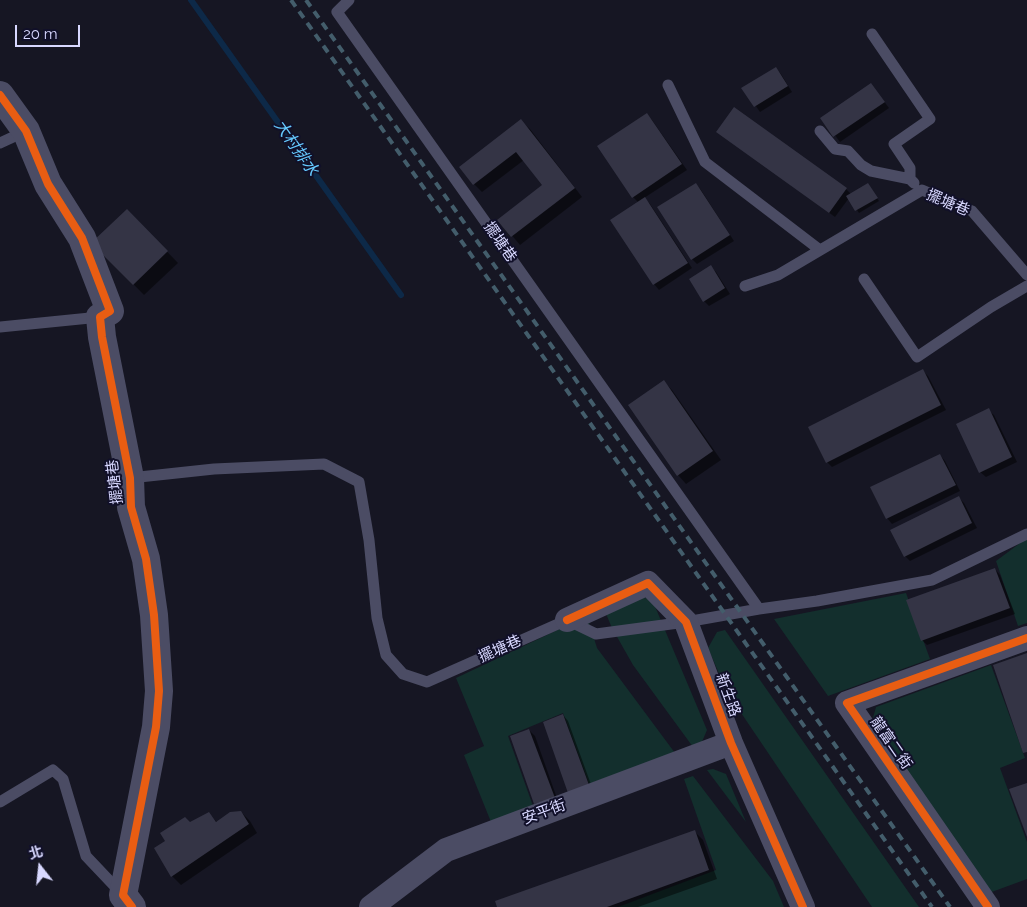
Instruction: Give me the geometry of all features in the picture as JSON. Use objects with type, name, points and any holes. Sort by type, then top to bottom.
[{"type":"street","name":"擺塘巷","points":[[0,95],[26,131],[48,184],[82,238],[110,310],[100,317],[102,337],[130,478],[131,507],[146,559],[152,606],[158,692],[156,727],[124,903]]},
{"type":"street","name":"新生路","points":[[567,620],[648,583],[686,622],[731,743],[803,907]]},
{"type":"street","name":"龍富二街","points":[[988,907],[847,703],[1027,638]]},
{"type":"street","name":"安平街","points":[[371,907],[446,850],[731,743]]},
{"type":"lane","name":"擺塘巷","points":[[349,0],[336,12],[759,609]]},
{"type":"lane","points":[[872,34],[930,119],[894,144],[910,168],[910,179]]},
{"type":"lane","points":[[668,86],[705,162],[820,250]]},
{"type":"lane","points":[[0,143],[26,131]]},
{"type":"lane","points":[[820,131],[834,149],[848,151],[861,166],[871,171],[910,179],[922,190]]},
{"type":"lane","name":"擺塘巷","points":[[745,286],[778,275],[922,190],[972,211],[1027,275]]},
{"type":"lane","points":[[864,279],[917,357],[991,307],[1027,286]]},
{"type":"lane","points":[[0,327],[100,317]]},
{"type":"lane","name":"擺塘巷","points":[[130,478],[214,469],[324,464],[359,482],[369,540],[377,618],[386,655],[403,674],[427,682],[567,620]]},
{"type":"lane","points":[[567,620],[596,634],[817,601],[932,580],[1027,534]]},
{"type":"lane","name":"擺塘巷","points":[[0,802],[53,770],[64,780],[86,856],[124,903]]},
{"type":"green space","points":[[1027,538],[1027,623],[1018,626],[996,561]]},
{"type":"green space","points":[[906,593],[930,659],[828,696],[774,619]]},
{"type":"green space","points":[[641,596],[654,604],[707,730],[701,744],[693,747],[633,665],[612,628],[604,609]]},
{"type":"green space","points":[[587,616],[597,648],[675,753],[589,784],[563,713],[508,736],[533,806],[491,822],[464,755],[484,746],[456,678]]},
{"type":"green space","points":[[725,630],[919,907],[872,907],[727,692],[708,648],[717,632]]},
{"type":"green space","points":[[991,665],[1025,758],[1000,768],[1027,842],[1027,879],[989,893],[871,725],[876,707]]},
{"type":"green space","points":[[713,769],[726,774],[746,822],[707,770]]},
{"type":"green space","points":[[693,776],[773,881],[784,907],[618,907],[716,870],[684,779]]},
{"type":"building","points":[[776,67],[788,86],[754,107],[741,88]]},
{"type":"building","points":[[871,83],[885,102],[833,137],[820,118]]},
{"type":"building","points":[[734,107],[847,188],[829,213],[716,132]]},
{"type":"building","points":[[647,113],[682,164],[632,198],[597,146]]},
{"type":"building","points":[[521,119],[575,188],[511,237],[497,220],[542,185],[516,152],[473,185],[459,167]]},
{"type":"building","points":[[696,183],[730,235],[691,260],[657,207]]},
{"type":"building","points":[[868,183],[878,198],[855,211],[846,196]]},
{"type":"building","points":[[645,197],[688,263],[653,285],[610,220]]},
{"type":"building","points":[[127,209],[168,251],[133,285],[91,243]]},
{"type":"building","points":[[711,265],[725,288],[703,302],[689,279]]},
{"type":"building","points":[[923,369],[941,405],[826,463],[808,427]]},
{"type":"building","points":[[664,380],[713,451],[677,476],[628,405]]},
{"type":"building","points":[[989,408],[1012,457],[979,473],[956,424]]},
{"type":"building","points":[[940,454],[956,485],[886,519],[870,487]]},
{"type":"building","points":[[959,496],[972,523],[904,557],[890,530]]},
{"type":"building","points":[[995,568],[1010,608],[921,641],[906,600]]},
{"type":"building","points":[[1027,653],[1027,752],[1023,753],[993,665]]},
{"type":"building","points":[[563,714],[589,785],[568,793],[543,722]]},
{"type":"building","points":[[529,729],[555,798],[534,804],[510,736]]},
{"type":"building","points":[[1027,783],[1027,837],[1009,789]]},
{"type":"building","points":[[241,811],[249,824],[171,877],[154,848],[165,841],[160,833],[185,817],[190,822],[209,812],[216,822],[230,812]]},
{"type":"building","points":[[695,830],[709,870],[607,907],[497,907],[495,901]]},
{"type":"waterway","name":"大村排水","points":[[191,0],[401,295]]},
{"type":"railway","points":[[291,0],[932,907]]},
{"type":"railway","points":[[306,0],[950,907]]},
{"type":"cycle path","points":[[0,95],[26,131],[48,184],[82,238],[110,311],[100,317],[102,337],[130,478],[131,507],[146,559],[154,615],[159,691],[156,727],[123,895],[132,907]]},
{"type":"cycle path","points":[[567,620],[648,583],[686,622],[731,743],[803,907]]},
{"type":"cycle path","points":[[988,907],[847,703],[1027,638]]}]
